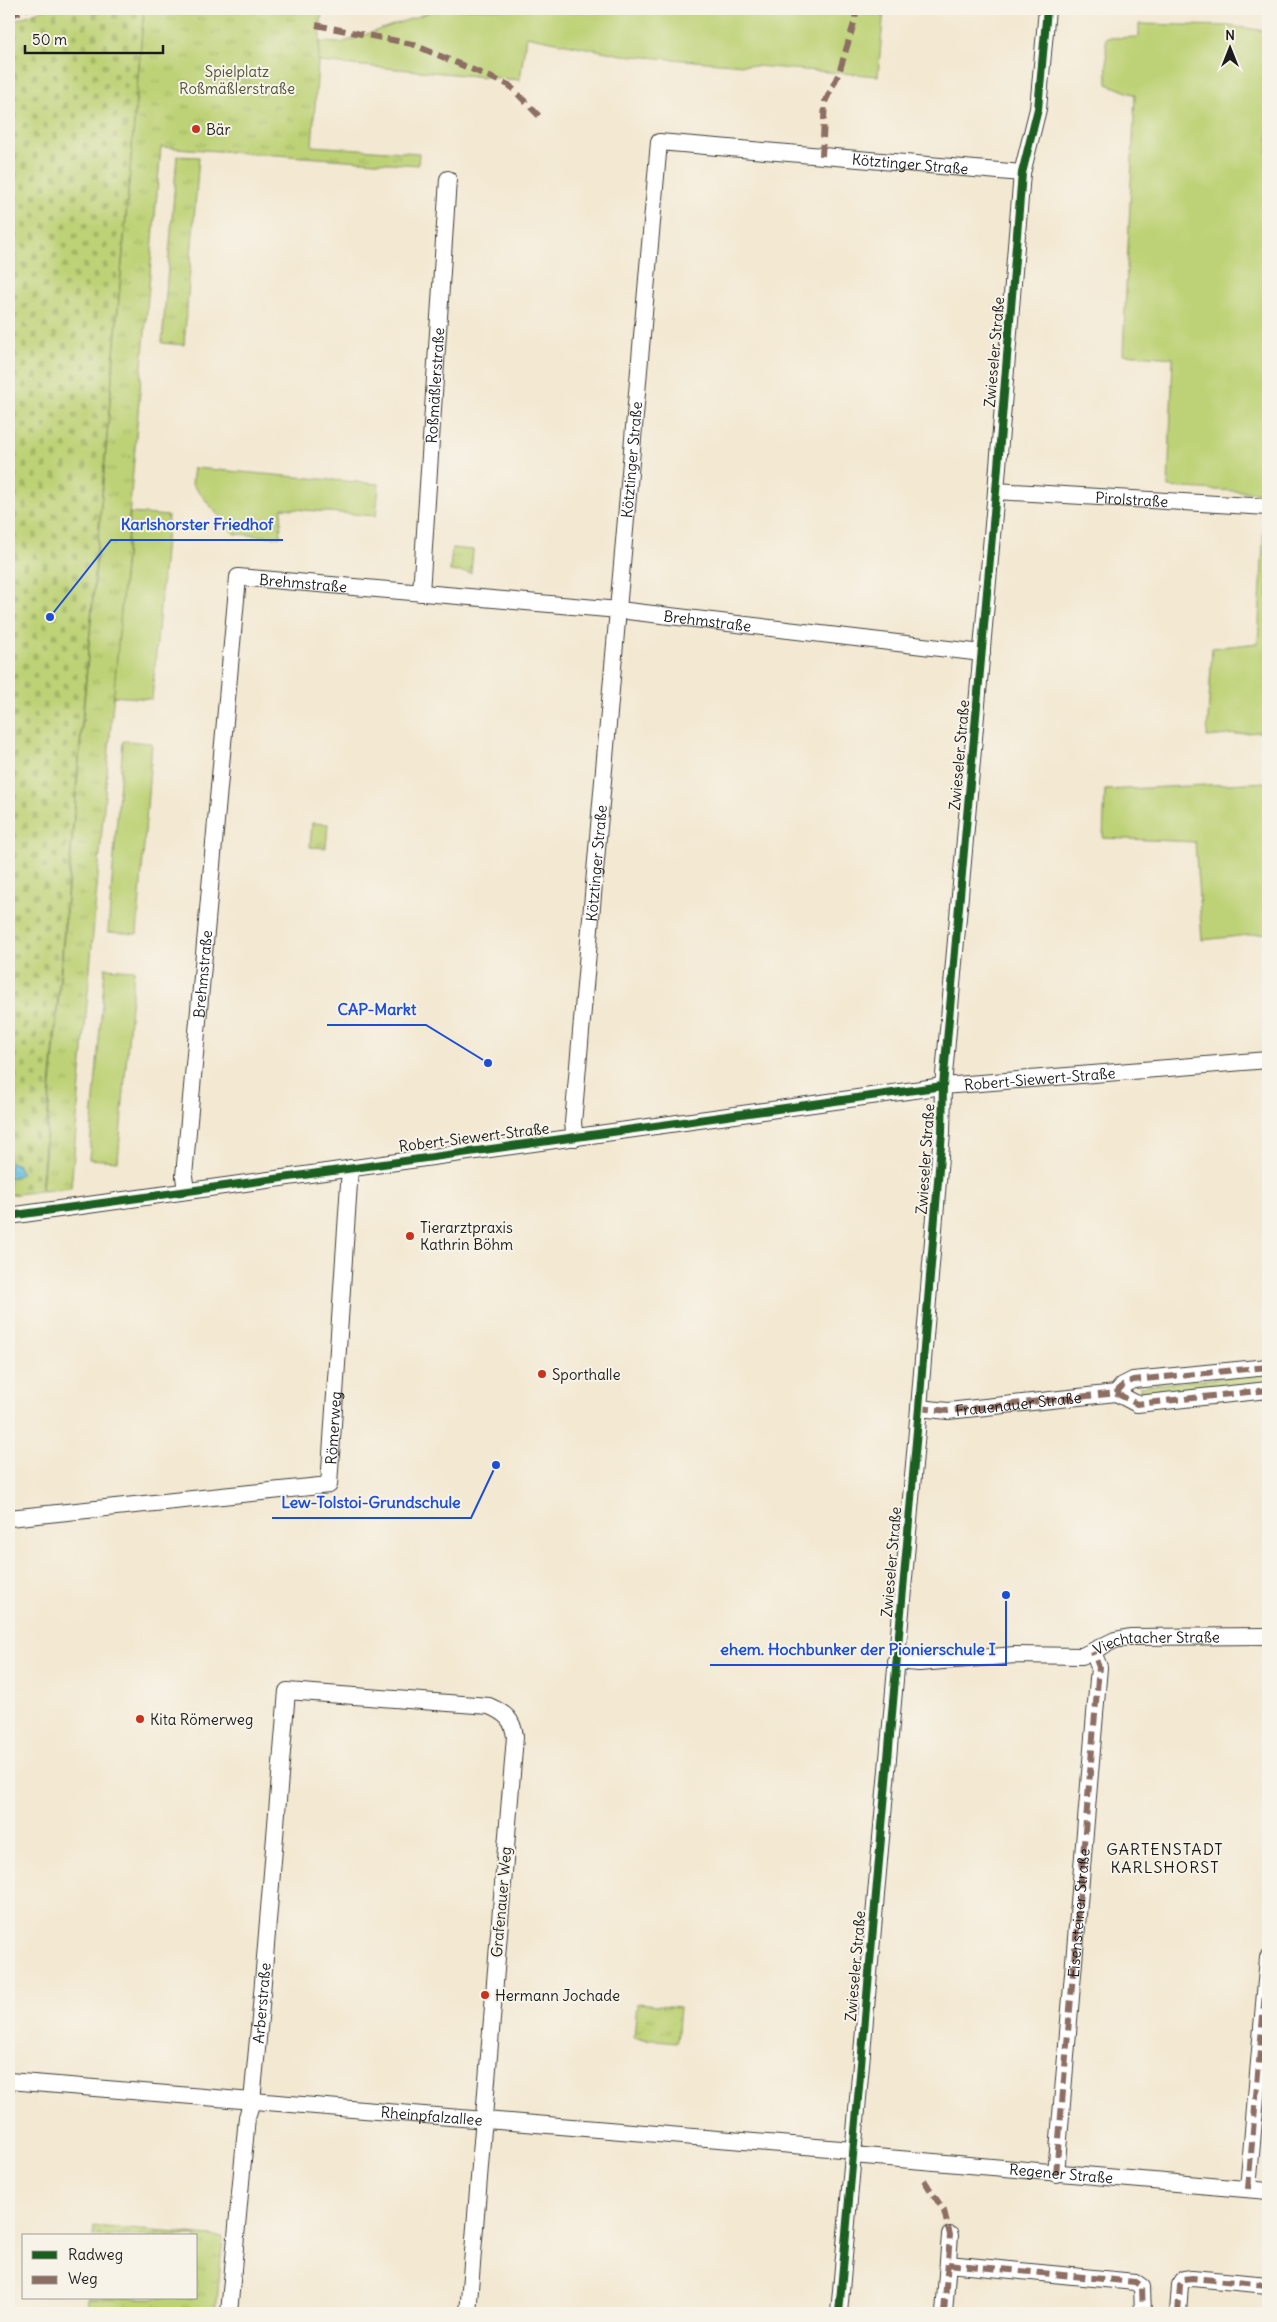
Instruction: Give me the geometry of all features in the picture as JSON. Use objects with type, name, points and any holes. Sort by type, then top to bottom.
[{"type":"street","name":"Zwieseler Straße","points":[[839,2313],[919,1408],[940,1149],[943,1086],[982,653],[1022,172],[1038,109],[1047,9]]},
{"type":"street","name":"Kötztinger Straße","points":[[575,1138],[573,1123],[659,142],[1022,172]]},
{"type":"street","name":"Roßmäßlerstraße","points":[[421,593],[448,179]]},
{"type":"street","name":"Pirolstraße","points":[[996,491],[1268,507]]},
{"type":"street","name":"Brehmstraße","points":[[186,1191],[184,1176],[238,577],[618,610],[982,653]]},
{"type":"street","name":"Robert-Siewert-Straße","points":[[9,1216],[943,1086],[1268,1060]]},
{"type":"street","name":"Römerweg","points":[[9,1518],[329,1485],[350,1168]]},
{"type":"street","name":"Frauenauer Straße","points":[[919,1408],[948,1411],[1116,1393],[1123,1385],[1133,1380],[1268,1366]]},
{"type":"street","points":[[1116,1393],[1137,1404],[1268,1390]]},
{"type":"street","name":"Viechtacher Straße","points":[[896,1661],[919,1663],[1015,1656],[1069,1657],[1093,1652],[1115,1640],[1130,1637],[1268,1636]]},
{"type":"street","name":"Eisensteiner Straße","points":[[1056,2174],[1099,1667],[1093,1652]]},
{"type":"street","name":"Arberstraße","points":[[228,2313],[245,2133],[252,2101],[272,1893],[287,1691]]},
{"type":"street","name":"Grafenauer Weg","points":[[287,1691],[490,1706],[508,1716],[514,1727],[515,1737],[492,2002],[485,2120],[468,2313]]},
{"type":"street","points":[[1248,2190],[1268,1958]]},
{"type":"street","name":"Rheinpfalzallee","points":[[9,2082],[853,2152]]},
{"type":"street","name":"Regener Straße","points":[[853,2152],[1056,2174],[1268,2191]]},
{"type":"street","points":[[944,2313],[950,2234]]},
{"type":"street","points":[[948,2264],[1135,2282],[1142,2287],[1143,2313]]},
{"type":"street","points":[[1178,2313],[1180,2285],[1184,2279],[1192,2278],[1268,2285]]},
{"type":"green space","points":[[44,9],[144,9],[41,1191],[9,1195],[9,23]]},
{"type":"green space","name":"Spielplatz Roßmäßlerstraße","points":[[144,9],[322,9],[312,146],[419,153],[418,165],[161,147],[71,1188],[42,1191]]},
{"type":"green space","points":[[439,9],[884,9],[878,76],[622,55],[526,36],[520,80],[318,62],[320,42],[341,43]]},
{"type":"green space","points":[[1139,24],[1229,26],[1268,31],[1268,493],[1168,487],[1173,358],[1123,354],[1135,95],[1107,84],[1106,38],[1139,37]]},
{"type":"green space","points":[[177,156],[199,157],[184,345],[162,343]]},
{"type":"green space","points":[[194,468],[379,484],[376,516],[282,508],[280,537],[234,534],[192,484]]},
{"type":"green space","points":[[130,513],[168,516],[152,699],[113,696]]},
{"type":"green space","points":[[1264,522],[1268,522],[1268,731],[1207,737],[1212,648],[1258,643]]},
{"type":"green space","points":[[452,548],[473,550],[471,573],[450,571]]},
{"type":"green space","points":[[123,741],[152,743],[137,934],[108,932]]},
{"type":"green space","points":[[1268,782],[1268,933],[1202,940],[1195,842],[1103,838],[1105,790]]},
{"type":"green space","points":[[312,823],[328,824],[326,848],[310,847]]},
{"type":"green space","points":[[105,968],[134,970],[118,1161],[89,1159]]},
{"type":"green space","points":[[1268,1373],[1268,1383],[1141,1396],[1140,1386]]},
{"type":"green space","points":[[637,2003],[680,2007],[677,2042],[634,2038]]},
{"type":"green space","points":[[94,2226],[188,2234],[93,2234]]},
{"type":"green space","points":[[198,2235],[223,2237],[216,2313],[87,2313],[88,2300],[198,2300]]},
{"type":"water","points":[[9,1161],[18,1165],[22,1174],[9,1178]]},
{"type":"marked path","points":[[9,16],[27,9]]},
{"type":"marked path","points":[[822,156],[825,102],[839,73],[855,20],[856,9]]},
{"type":"marked path","points":[[316,25],[412,44],[509,85],[541,118]]},
{"type":"marked path","points":[[919,1408],[948,1411],[1116,1393],[1123,1385],[1133,1380],[1268,1367]]},
{"type":"marked path","points":[[1116,1393],[1137,1404],[1268,1390]]},
{"type":"marked path","points":[[1056,2174],[1099,1667],[1093,1652]]},
{"type":"marked path","points":[[1248,2189],[1268,1958]]},
{"type":"marked path","points":[[924,2180],[944,2211],[950,2235],[944,2313]]},
{"type":"marked path","points":[[948,2264],[1135,2282],[1142,2287],[1143,2313]]},
{"type":"marked path","points":[[1178,2313],[1180,2285],[1184,2279],[1192,2278],[1268,2285]]},
{"type":"cycle path","points":[[839,2313],[919,1408],[942,1133],[943,1086],[996,491],[1022,173],[1038,109],[1047,9]]},
{"type":"cycle path","points":[[9,1216],[943,1086]]},
{"type":"place","name":"Bär","points":[[196,129]]},
{"type":"place","name":"Karlshorster Friedhof","points":[[50,617]]},
{"type":"place","name":"CAP-Markt","points":[[488,1063]]},
{"type":"place","name":"Tierarztpraxis Kathrin Böhm","points":[[410,1236]]},
{"type":"place","name":"Sporthalle","points":[[542,1374]]},
{"type":"place","name":"Lew-Tolstoi-Grundschule","points":[[496,1465]]},
{"type":"place","name":"ehem. Hochbunker der Pionierschule I","points":[[1006,1595]]},
{"type":"place","name":"Kita Römerweg","points":[[140,1719]]},
{"type":"place","name":"Hermann Jochade","points":[[485,1995]]},
{"type":"district","name":"GARTENSTADT KARLSHORST","points":[[1165,1858]]}]
